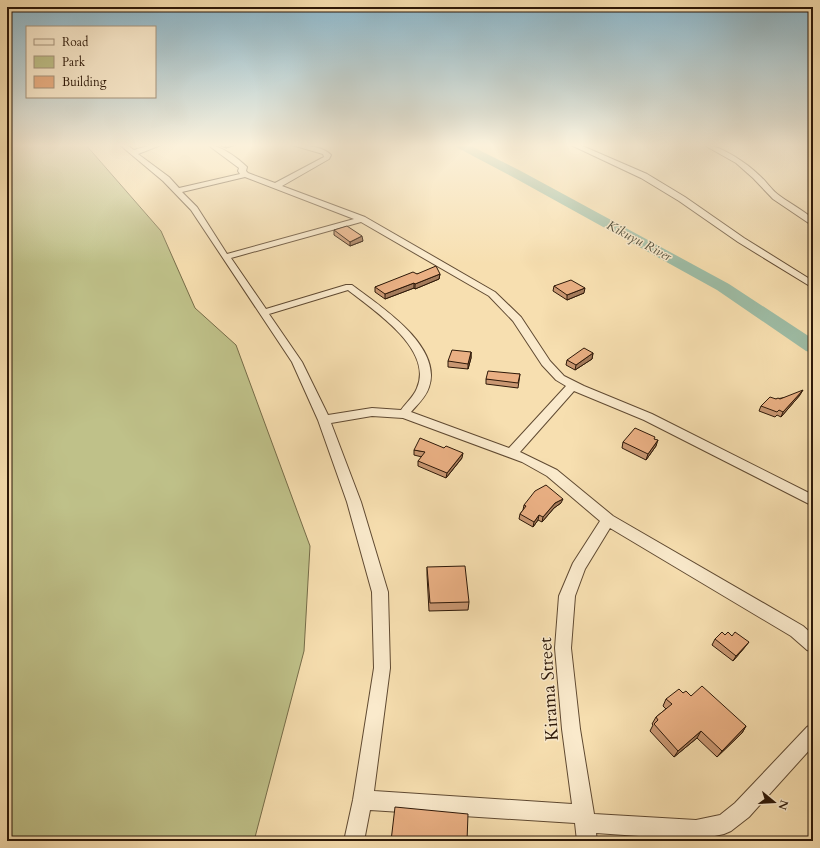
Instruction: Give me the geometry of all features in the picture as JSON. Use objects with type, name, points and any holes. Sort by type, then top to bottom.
[{"type":"street","points":[[171,185],[194,209],[208,232],[297,362],[324,420],[354,502],[380,592],[382,668],[363,800],[354,841]]},
{"type":"street","points":[[177,191],[204,185]]},
{"type":"street","points":[[272,185],[321,202],[362,219],[492,294],[516,319],[546,363],[560,378],[648,417],[813,501]]},
{"type":"street","points":[[658,185],[813,285]]},
{"type":"street","points":[[764,185],[776,197],[805,216],[813,224]]},
{"type":"street","points":[[226,257],[362,219]]},
{"type":"street","points":[[264,313],[349,287],[381,311],[405,332],[420,353],[426,374],[424,388],[404,414]]},
{"type":"street","points":[[512,453],[573,385]]},
{"type":"street","points":[[324,420],[372,412],[404,414],[512,453],[552,473],[608,520],[797,630],[813,645]]},
{"type":"street","name":"Kirama Street","points":[[585,826],[571,729],[563,648],[567,596],[578,567],[608,520]]},
{"type":"street","points":[[363,800],[585,826],[696,830],[724,824],[742,810],[813,733]]},
{"type":"green space","points":[[7,185],[121,185],[161,231],[195,308],[236,345],[310,546],[304,651],[254,841],[7,841]]},
{"type":"building","points":[[347,226],[362,236],[350,242],[334,230]]},
{"type":"building","points":[[436,266],[440,274],[415,284],[414,283],[385,294],[375,287],[413,272],[417,274]]},
{"type":"building","points":[[571,280],[585,288],[567,295],[554,286]]},
{"type":"building","points":[[584,348],[593,353],[576,365],[567,360]]},
{"type":"building","points":[[452,350],[471,352],[468,364],[448,361]]},
{"type":"building","points":[[488,371],[520,374],[518,383],[486,379]]},
{"type":"building","points":[[803,390],[783,412],[779,410],[777,412],[761,406],[770,397],[780,399]]},
{"type":"building","points":[[635,428],[655,437],[654,439],[658,440],[648,454],[623,442]]},
{"type":"building","points":[[420,438],[444,448],[446,446],[463,453],[447,473],[418,461],[425,452],[414,450]]},
{"type":"building","points":[[546,485],[563,499],[555,503],[543,517],[539,515],[534,522],[520,514],[526,506],[524,505],[535,491]]},
{"type":"building","points":[[465,566],[469,602],[430,603],[427,567]]},
{"type":"building","points":[[722,632],[725,635],[728,632],[732,636],[735,632],[749,642],[736,656],[715,639]]},
{"type":"building","points":[[702,686],[746,726],[722,751],[701,731],[678,751],[654,724],[658,720],[656,717],[672,704],[666,699],[679,689],[683,693],[686,691],[691,696]]},
{"type":"building","points":[[395,807],[468,814],[467,841],[391,841]]},
{"type":"waterway","name":"Kikuyu River","points":[[536,185],[723,287],[813,347]]}]
